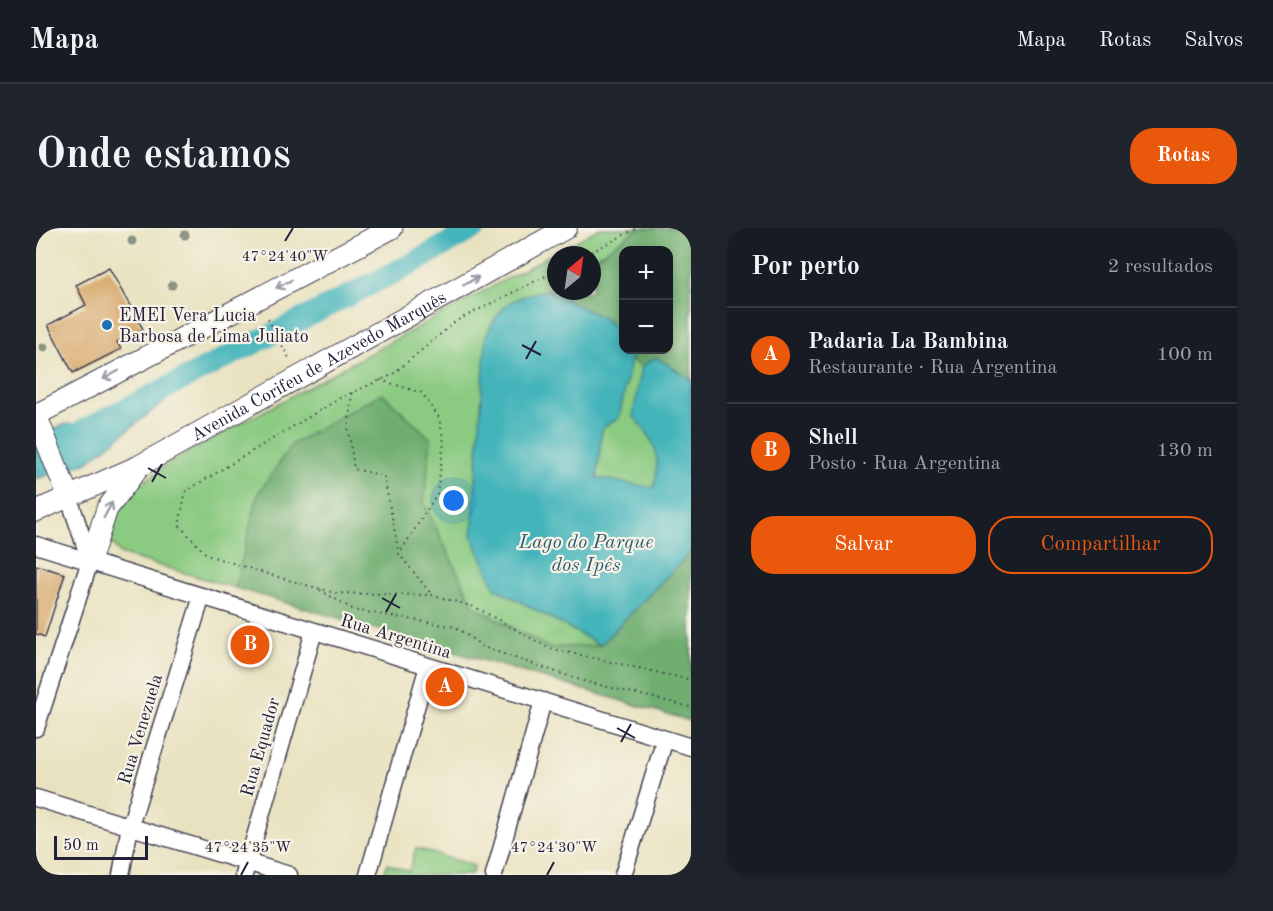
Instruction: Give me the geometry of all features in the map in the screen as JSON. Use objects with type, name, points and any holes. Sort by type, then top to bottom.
[{"type":"main road","points":[[66,492],[38,418],[392,228]]},
{"type":"main road","name":"Avenida Corifeu de Azevedo Marquês","points":[[36,511],[66,492],[139,466],[566,228]]},
{"type":"main road","points":[[90,561],[107,509],[139,466]]},
{"type":"street","points":[[36,728],[90,561],[66,492]]},
{"type":"street","name":"Rua Argentina","points":[[36,545],[691,747]]},
{"type":"street","name":"Rua Venezuela","points":[[121,875],[130,826],[202,596]]},
{"type":"street","name":"Rua Equador","points":[[245,868],[315,631]]},
{"type":"street","points":[[368,875],[428,666]]},
{"type":"street","points":[[495,875],[543,701]]},
{"type":"street","points":[[623,875],[665,739]]},
{"type":"street","points":[[36,798],[130,826],[245,868],[289,875]]},
{"type":"path","points":[[601,247],[637,228]]},
{"type":"path","points":[[681,228],[691,235]]},
{"type":"path","points":[[547,276],[456,321],[392,375],[352,393],[186,491],[179,525],[207,555],[335,593],[432,595],[475,607],[549,648],[691,680]]},
{"type":"path","points":[[268,319],[290,360]]},
{"type":"path","points":[[380,380],[422,393],[439,418],[444,442],[437,494],[399,554]]},
{"type":"path","points":[[352,393],[348,428],[354,469],[384,476],[399,554],[432,595]]},
{"type":"path","points":[[318,588],[354,610],[456,627],[483,647],[583,681],[691,707]]},
{"type":"green space","points":[[600,228],[691,228],[691,721],[120,554],[108,537],[110,518],[133,490],[170,462],[547,257],[547,300],[601,300],[601,246],[567,246]]},
{"type":"green space","points":[[639,228],[681,228],[691,235],[691,380],[656,358],[642,366],[631,360],[632,354],[673,354],[673,246],[619,246],[619,333],[605,319],[567,300],[601,300],[601,254]]},
{"type":"green space","points":[[382,393],[431,439],[424,503],[474,606],[549,648],[600,645],[691,552],[691,721],[235,588],[258,494],[292,444]]},
{"type":"green space","points":[[416,848],[474,866],[471,875],[384,875],[387,864],[409,871]]},
{"type":"water","points":[[475,228],[491,228],[374,292],[170,397],[88,462],[36,479],[36,435],[66,424],[102,423]]},
{"type":"water","name":"Lago do Parque dos Ipês","points":[[547,290],[547,300],[567,300],[605,319],[619,333],[619,354],[632,354],[619,418],[602,428],[597,478],[654,488],[657,466],[655,449],[647,433],[633,416],[642,366],[656,357],[691,380],[691,552],[600,645],[495,588],[472,536],[486,336],[503,309],[524,296]]},
{"type":"building","points":[[109,268],[143,329],[117,342],[121,349],[73,373],[48,325],[86,305],[76,285]]},
{"type":"building","points":[[36,565],[65,574],[45,637],[36,634]]},
{"type":"waterway","points":[[36,454],[413,263],[475,228]]},
{"type":"place","name":"EMEI Vera Lucia Barbosa de Lima Juliato","points":[[107,325]]},
{"type":"place","name":"Shell","points":[[250,645]]},
{"type":"place","name":"Padaria La Bambina","points":[[445,687]]}]
